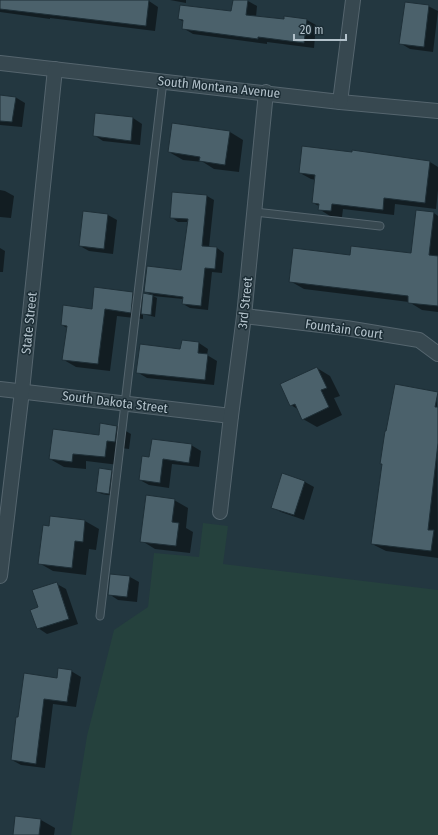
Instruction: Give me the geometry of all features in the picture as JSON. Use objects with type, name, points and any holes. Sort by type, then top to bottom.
[{"type":"street","points":[[340,102],[353,0]]},
{"type":"street","name":"South Montana Avenue","points":[[0,62],[266,92],[340,102],[438,111]]},
{"type":"street","name":"State Street","points":[[0,576],[22,391],[55,69]]},
{"type":"street","name":"3rd Street","points":[[220,512],[230,416],[244,316],[266,92]]},
{"type":"street","name":"Fountain Court","points":[[244,316],[346,328],[419,340],[438,354]]},
{"type":"street","name":"South Dakota Street","points":[[0,389],[230,416]]},
{"type":"lane","points":[[100,616],[163,81]]},
{"type":"lane","points":[[255,212],[380,226]]},
{"type":"green space","points":[[203,523],[228,526],[223,564],[438,590],[438,835],[71,835],[87,736],[114,630],[148,607],[154,553],[199,557]]},
{"type":"building","points":[[0,0],[149,0],[146,26],[0,9]]},
{"type":"building","points":[[233,0],[248,0],[246,15],[284,19],[284,16],[307,19],[304,43],[258,37],[258,39],[182,29],[183,20],[178,19],[180,5],[231,11]]},
{"type":"building","points":[[405,2],[429,5],[424,47],[399,44]]},
{"type":"building","points":[[0,95],[16,97],[12,122],[0,121]]},
{"type":"building","points":[[95,113],[133,117],[131,141],[93,136]]},
{"type":"building","points":[[172,123],[230,131],[225,165],[199,161],[200,157],[168,152]]},
{"type":"building","points":[[302,146],[352,152],[352,150],[430,161],[425,203],[384,198],[383,210],[332,204],[331,211],[318,210],[319,204],[312,203],[315,175],[299,173]]},
{"type":"building","points":[[172,192],[207,195],[202,246],[217,247],[215,269],[205,268],[201,306],[182,304],[183,297],[144,292],[147,266],[181,270],[188,219],[170,218]]},
{"type":"building","points":[[416,210],[434,212],[429,255],[438,256],[438,306],[408,303],[408,296],[289,282],[293,248],[350,255],[351,246],[411,253]]},
{"type":"building","points":[[83,211],[108,214],[104,249],[79,246]]},
{"type":"building","points":[[94,287],[133,292],[131,313],[105,309],[98,364],[62,360],[67,326],[61,325],[63,305],[92,309]]},
{"type":"building","points":[[143,293],[153,295],[151,315],[141,314]]},
{"type":"building","points":[[182,340],[199,342],[198,353],[208,354],[205,380],[136,373],[140,344],[180,349]]},
{"type":"building","points":[[317,367],[327,388],[321,390],[329,407],[302,420],[295,404],[290,406],[280,384]]},
{"type":"building","points":[[395,384],[438,392],[435,407],[438,407],[438,443],[428,530],[434,530],[431,551],[371,544],[382,464],[380,464]]},
{"type":"building","points":[[100,423],[117,426],[115,442],[107,441],[105,457],[73,454],[72,462],[49,459],[53,429],[99,435]]},
{"type":"building","points":[[152,439],[192,444],[189,463],[163,459],[160,483],[139,480],[142,456],[149,457]]},
{"type":"building","points":[[99,468],[112,470],[109,494],[96,492]]},
{"type":"building","points":[[282,473],[305,481],[294,515],[271,508]]},
{"type":"building","points":[[146,495],[175,499],[172,522],[179,523],[176,546],[140,542]]},
{"type":"building","points":[[50,516],[85,520],[83,542],[75,541],[72,568],[38,564],[43,525],[49,526]]},
{"type":"building","points":[[110,574],[130,576],[127,597],[108,595]]},
{"type":"building","points":[[57,582],[69,619],[37,629],[30,610],[38,607],[32,590]]},
{"type":"building","points":[[58,668],[72,670],[67,702],[44,699],[36,764],[11,760],[16,717],[18,717],[24,673],[57,678]]},
{"type":"building","points":[[15,816],[41,819],[39,835],[13,835]]}]
